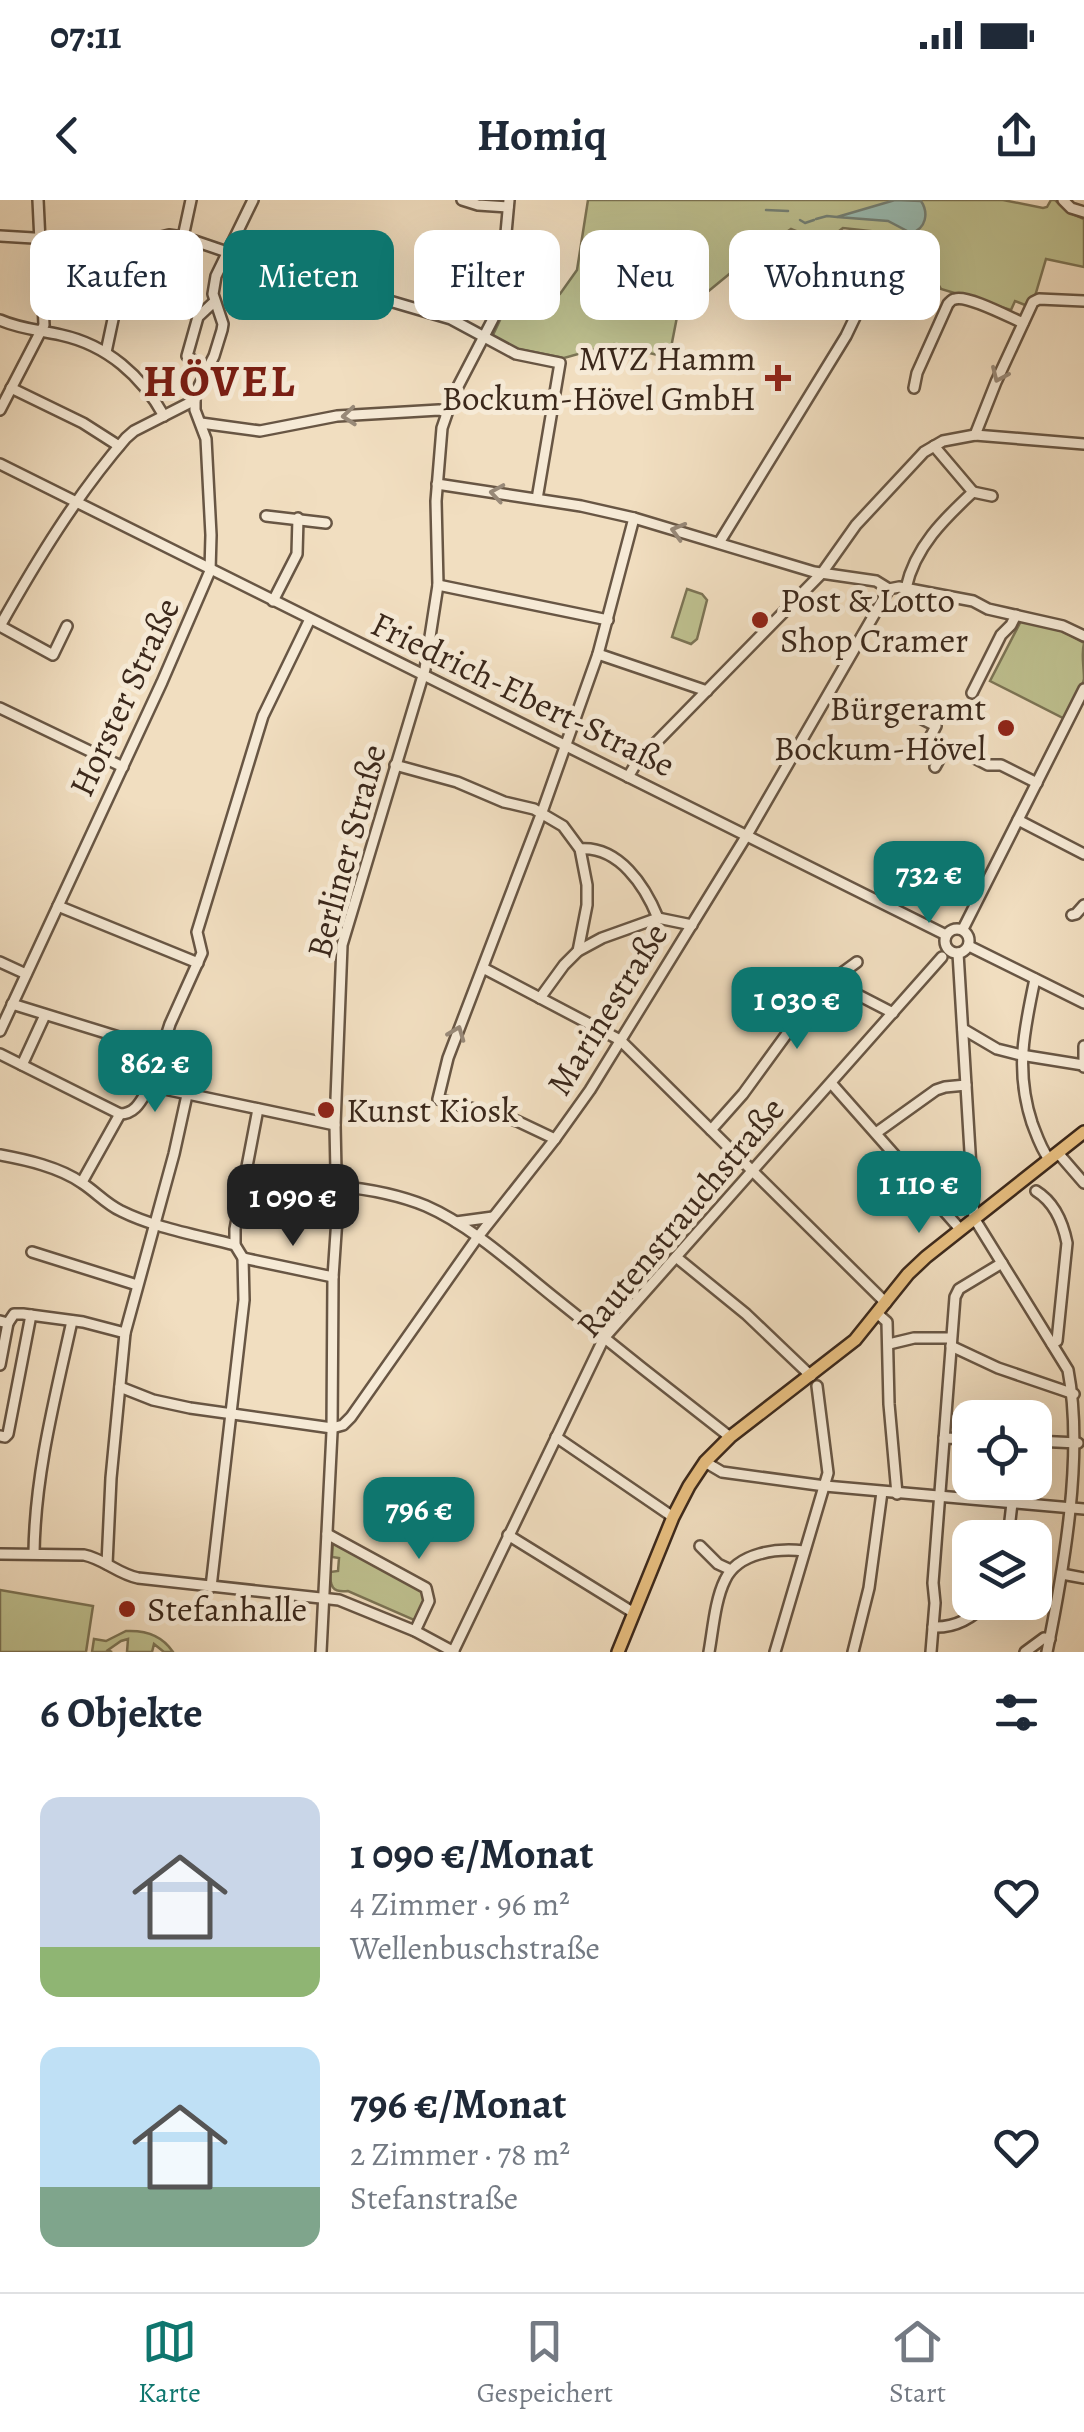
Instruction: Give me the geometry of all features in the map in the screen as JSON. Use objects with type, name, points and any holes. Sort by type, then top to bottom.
[{"type":"main road","points":[[622,1651],[674,1517],[688,1486],[705,1462],[730,1437],[814,1381],[882,1309],[914,1268],[1050,1155],[1084,1132]]},
{"type":"street","points":[[38,200],[40,230]]},
{"type":"street","points":[[185,230],[191,200]]},
{"type":"street","points":[[238,230],[253,200]]},
{"type":"street","points":[[462,200],[478,205],[509,204]]},
{"type":"street","points":[[1063,200],[1084,212]]},
{"type":"street","name":"Berliner Straße","points":[[321,1652],[332,1428],[342,945],[423,675],[438,585],[437,484],[446,412],[484,338],[499,298],[509,204]]},
{"type":"street","points":[[0,236],[30,238]]},
{"type":"street","points":[[67,626],[53,655],[0,626],[75,503],[119,446],[134,432],[195,400],[220,340],[223,324],[213,288],[223,263]]},
{"type":"street","points":[[914,388],[917,373],[952,300],[971,301],[1022,323]]},
{"type":"street","points":[[975,435],[1035,300],[1084,300]]},
{"type":"street","points":[[208,370],[187,356],[198,317],[214,302]]},
{"type":"street","points":[[394,303],[451,320],[516,354],[560,364],[537,498]]},
{"type":"street","points":[[0,320],[76,338],[106,352],[143,383],[164,416]]},
{"type":"street","points":[[0,410],[44,320]]},
{"type":"street","points":[[106,352],[113,320]]},
{"type":"street","points":[[720,542],[854,320]]},
{"type":"street","points":[[11,388],[119,446]]},
{"type":"street","name":"Horster Straße","points":[[0,1031],[210,570],[206,452],[195,400]]},
{"type":"street","points":[[201,423],[260,431],[336,416],[446,412]]},
{"type":"street","points":[[628,776],[637,762],[822,573],[878,500],[934,446],[975,435],[1084,444]]},
{"type":"street","points":[[934,446],[973,492],[992,496]]},
{"type":"street","name":"Friedrich-Ebert-Straße","points":[[0,464],[946,935]]},
{"type":"street","points":[[437,484],[537,498],[634,518],[822,573],[876,581],[889,589],[899,586],[973,601],[1063,626],[1084,636]]},
{"type":"street","points":[[906,588],[926,543],[973,492]]},
{"type":"street","points":[[266,516],[326,523]]},
{"type":"street","points":[[273,601],[297,554],[298,518]]},
{"type":"street","points":[[555,1139],[517,1121],[438,1100],[448,1058],[598,654],[634,518]]},
{"type":"street","points":[[438,585],[608,620]]},
{"type":"street","name":"Marinestraße","points":[[332,1428],[351,1417],[477,1238],[581,1103],[748,836],[889,589]]},
{"type":"street","points":[[972,692],[1001,635],[1016,615]]},
{"type":"street","points":[[0,1054],[120,1114],[135,1109],[150,1086],[198,963],[202,948],[197,932],[263,716],[310,620]]},
{"type":"street","points":[[598,654],[707,691]]},
{"type":"street","points":[[963,930],[1084,689]]},
{"type":"street","points":[[0,708],[122,767]]},
{"type":"street","points":[[904,710],[936,726],[924,750],[940,758],[935,767]]},
{"type":"street","points":[[956,748],[1037,783]]},
{"type":"street","points":[[396,765],[542,812],[563,826],[580,849],[586,885],[587,905],[578,951]]},
{"type":"street","points":[[1018,820],[1084,854]]},
{"type":"street","points":[[580,849],[598,850],[627,869],[641,884],[658,918]]},
{"type":"street","points":[[1072,915],[1084,905]]},
{"type":"street","points":[[58,906],[198,963]]},
{"type":"street","points":[[540,998],[578,951],[602,938],[658,918],[692,925]]},
{"type":"street","points":[[954,928],[963,930],[969,935],[969,946],[958,953],[951,952],[946,946],[946,935],[954,928]]},
{"type":"street","points":[[969,946],[1084,1003]]},
{"type":"street","points":[[958,953],[974,1218],[1077,1388],[1080,1508],[1047,1652]]},
{"type":"street","name":"Rautenstrauchstraße","points":[[453,1652],[604,1338],[942,957]]},
{"type":"street","points":[[0,962],[26,974]]},
{"type":"street","points":[[710,1130],[743,1094],[810,1002],[857,962]]},
{"type":"street","points":[[483,968],[620,1040],[753,1170],[882,1309],[887,1322],[897,1494]]},
{"type":"street","points":[[1035,979],[1021,1055],[1027,1106],[1050,1155],[1084,1183]]},
{"type":"street","points":[[830,982],[893,1014]]},
{"type":"street","points":[[12,1004],[161,1050]]},
{"type":"street","points":[[22,1064],[45,1015]]},
{"type":"street","points":[[964,1029],[997,1048],[1084,1066],[1084,1046]]},
{"type":"street","points":[[831,1083],[960,1229]]},
{"type":"street","points":[[150,1086],[336,1125]]},
{"type":"street","points":[[876,1133],[936,1090],[966,1086]]},
{"type":"street","points":[[107,1564],[111,1478],[126,1333],[187,1095]]},
{"type":"street","points":[[211,1587],[244,1300],[243,1258],[235,1245],[235,1230],[258,1109]]},
{"type":"street","points":[[82,1182],[120,1114]]},
{"type":"street","points":[[0,1155],[36,1163],[82,1182],[117,1210],[235,1245]]},
{"type":"street","points":[[337,1186],[400,1196],[456,1222],[730,1437]]},
{"type":"street","points":[[1036,1192],[1054,1210],[1067,1244],[1057,1341],[1052,1344]]},
{"type":"street","points":[[456,1222],[493,1217]]},
{"type":"street","points":[[32,1252],[137,1285]]},
{"type":"street","points":[[676,1257],[746,1314],[814,1381],[828,1473],[774,1652]]},
{"type":"street","points":[[243,1258],[333,1277]]},
{"type":"street","points":[[931,1652],[957,1292],[1002,1263]]},
{"type":"street","points":[[0,1365],[4,1322],[14,1314],[126,1333]]},
{"type":"street","points":[[0,1436],[8,1434],[31,1315]]},
{"type":"street","points":[[34,1554],[40,1470],[72,1321]]},
{"type":"street","points":[[888,1344],[914,1338],[951,1342],[998,1368],[1077,1388]]},
{"type":"street","points":[[120,1387],[168,1404],[332,1428]]},
{"type":"street","points":[[556,1437],[674,1517]]},
{"type":"street","points":[[944,1438],[952,1438]]},
{"type":"street","points":[[1052,1441],[1078,1442]]},
{"type":"street","points":[[705,1462],[722,1472],[825,1486],[1080,1508]]},
{"type":"street","points":[[854,1652],[869,1588],[882,1492]]},
{"type":"street","points":[[1010,1520],[1012,1503]]},
{"type":"street","points":[[327,1534],[426,1588],[429,1601],[415,1631]]},
{"type":"street","points":[[508,1536],[634,1612]]},
{"type":"street","points":[[700,1546],[718,1564],[731,1570]]},
{"type":"street","points":[[709,1652],[721,1590],[731,1570],[774,1549],[804,1551]]},
{"type":"street","points":[[0,1554],[89,1556],[130,1577],[347,1602],[453,1652]]},
{"type":"street","points":[[1062,1574],[1084,1578]]},
{"type":"street","points":[[933,1628],[965,1620]]},
{"type":"street","points":[[1025,1652],[1044,1638],[1050,1639]]},
{"type":"green space","points":[[588,200],[1003,200],[1043,208],[1055,200],[1084,219],[1084,267],[1046,259],[1035,296],[1025,305],[1015,301],[1011,310],[941,289],[940,230],[729,230],[729,274],[709,291],[709,230],[583,230]]},
{"type":"green space","points":[[580,251],[580,320],[676,320],[669,358],[614,344],[564,358],[513,348],[492,337],[500,320],[560,320],[560,294],[577,270]]},
{"type":"green space","points":[[687,589],[707,600],[697,639],[691,644],[672,637]]},
{"type":"green space","points":[[1021,621],[1062,631],[1084,643],[1083,684],[1065,719],[990,681]]},
{"type":"green space","points":[[333,1542],[421,1590],[425,1600],[414,1620],[333,1588],[330,1572],[338,1571],[339,1558],[332,1557]]},
{"type":"green space","points":[[0,1590],[93,1606],[86,1652],[0,1652]]},
{"type":"green space","points":[[126,1631],[152,1635],[173,1652],[164,1652],[154,1644],[152,1652],[127,1652],[128,1639],[108,1650],[112,1652],[92,1652],[94,1639],[106,1641]]},
{"type":"water","points":[[895,200],[921,201],[925,215],[916,230],[905,230],[888,221],[837,217]]},
{"type":"waterway","points":[[766,210],[788,211]]},
{"type":"waterway","points":[[816,219],[837,217]]},
{"type":"waterway","points":[[800,220],[814,220]]},
{"type":"place","name":"MVZ Hamm Bockum-Hövel GmbH","points":[[778,378]]},
{"type":"place","name":"Post & Lotto Shop Cramer","points":[[760,620]]},
{"type":"place","name":"Bürgeramt Bockum-Hövel","points":[[1006,728]]},
{"type":"place","name":"Kunst Kiosk","points":[[326,1110]]},
{"type":"place","name":"Stefanhalle","points":[[127,1609]]},
{"type":"district","name":"HÖVEL","points":[[220,381]]}]
